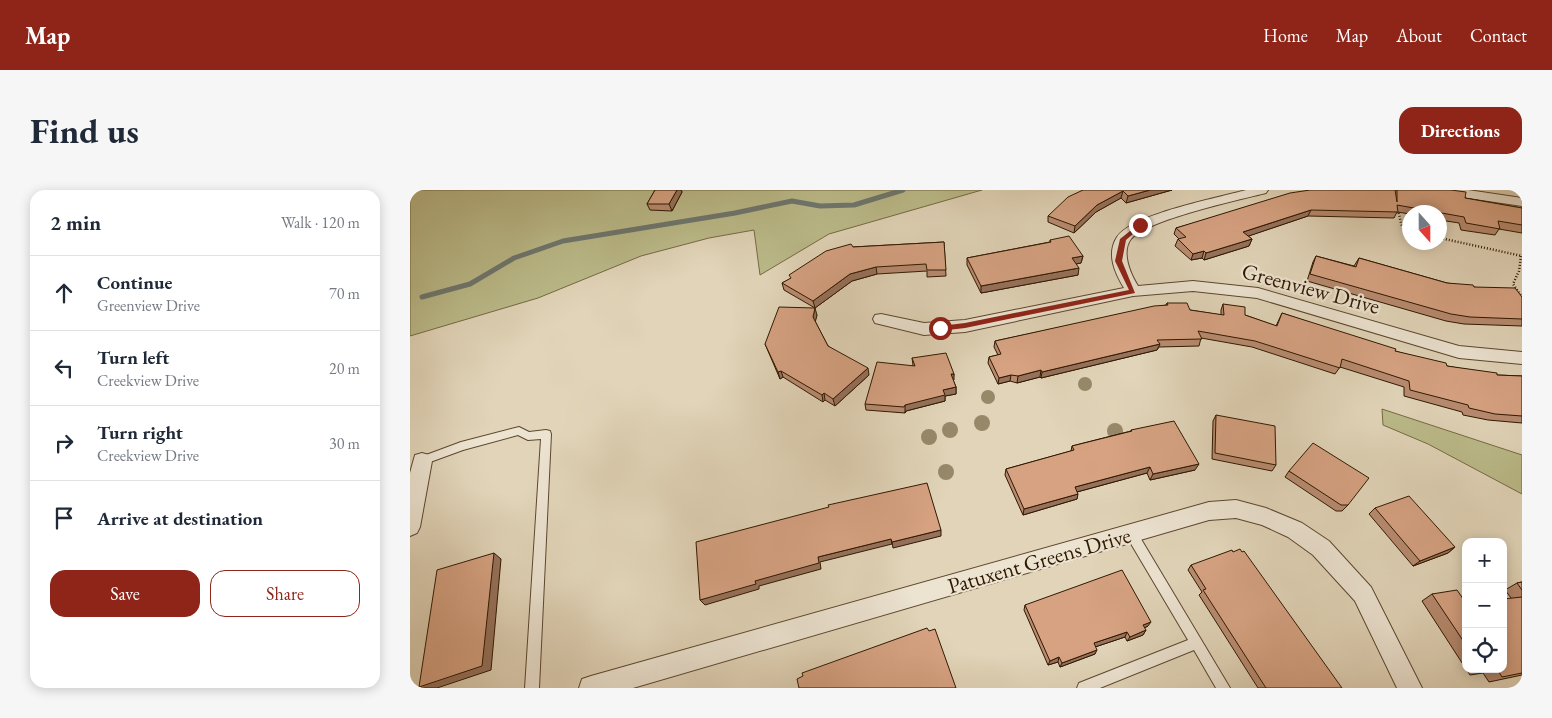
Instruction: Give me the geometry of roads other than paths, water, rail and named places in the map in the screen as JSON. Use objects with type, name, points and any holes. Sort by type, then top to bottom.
[{"type":"street","points":[[1133,291],[1119,261],[1124,239],[1134,229],[1165,216],[1261,190]]},
{"type":"street","points":[[1441,190],[1522,202]]},
{"type":"street","name":"Greenview Drive","points":[[881,319],[924,329],[965,326],[1133,291],[1194,286],[1242,290],[1459,352],[1522,358]]},
{"type":"street","points":[[410,527],[422,460]]},
{"type":"street","name":"Patuxent Greens Drive","points":[[591,688],[1131,533],[1209,512],[1236,509],[1266,517],[1295,530],[1321,548],[1363,594],[1410,688]]},
{"type":"lane","points":[[422,460],[461,446],[519,432],[528,436],[546,434],[532,688]]},
{"type":"lane","points":[[1131,533],[1223,688]]},
{"type":"lane","points":[[1084,688],[1196,643]]},
{"type":"waterway","points":[[422,297],[470,284],[514,258],[563,241],[735,213],[792,201],[820,206],[854,205],[903,190]]}]
